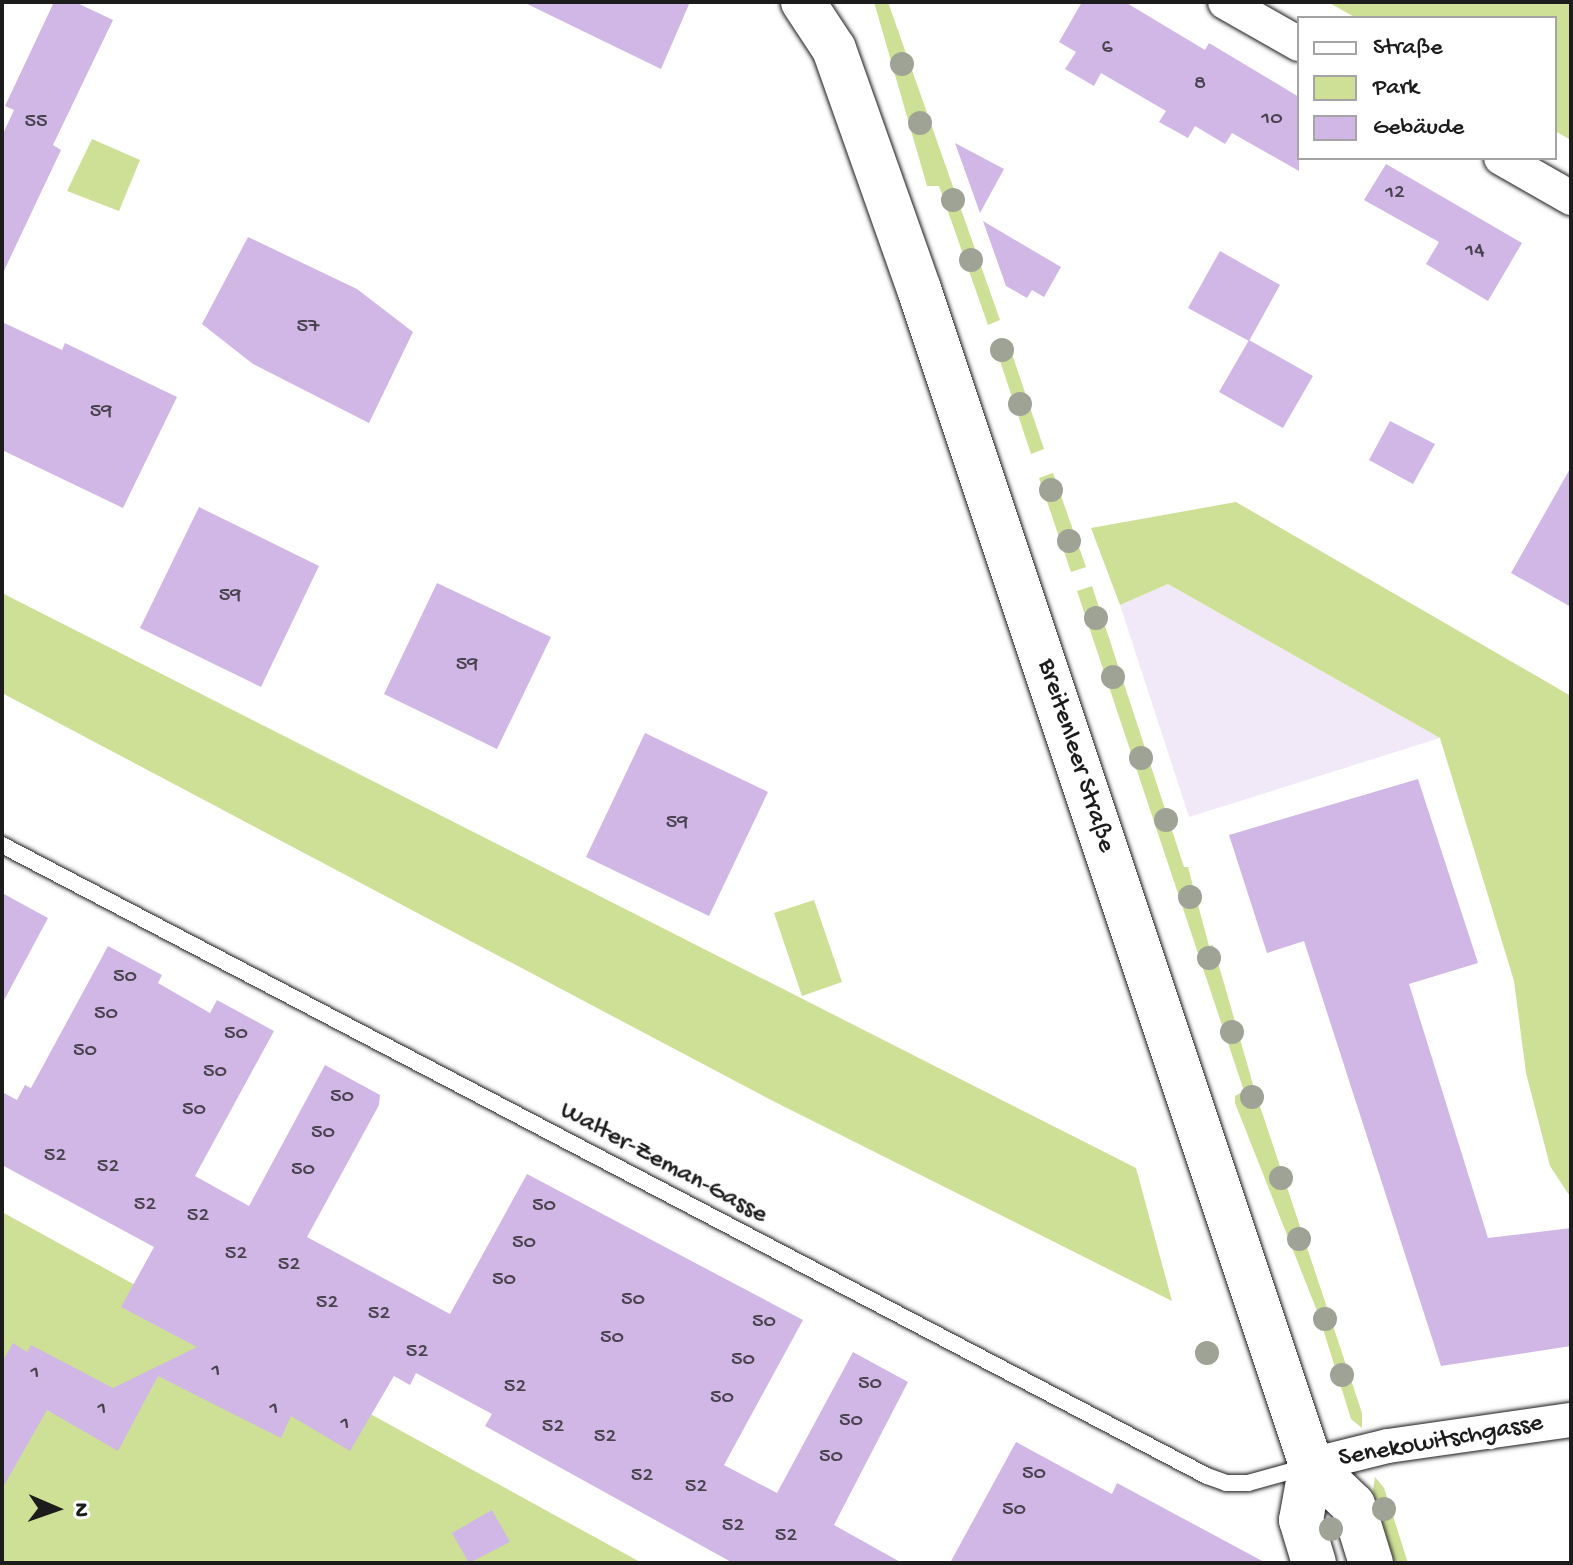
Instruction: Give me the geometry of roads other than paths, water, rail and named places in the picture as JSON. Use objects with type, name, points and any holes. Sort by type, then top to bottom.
[{"type":"main road","name":"Breitenleer Straße","points":[[803,2],[834,49],[1001,531],[1311,1465],[1353,1505],[1371,1563]]},
{"type":"main road","name":"Breitenleer Straße","points":[[832,2],[834,49]]},
{"type":"main road","name":"Breitenleer Straße","points":[[1311,1465],[1301,1520],[1314,1563]]},
{"type":"street","points":[[1225,2],[1297,43]]},
{"type":"street","points":[[1504,160],[1571,198]]},
{"type":"street","name":"Senekowitschgasse","points":[[1311,1465],[1388,1446],[1571,1420]]},
{"type":"lane","name":"Walter-Zeman-Gasse","points":[[2,845],[1207,1476],[1226,1483],[1248,1483],[1311,1465]]}]
